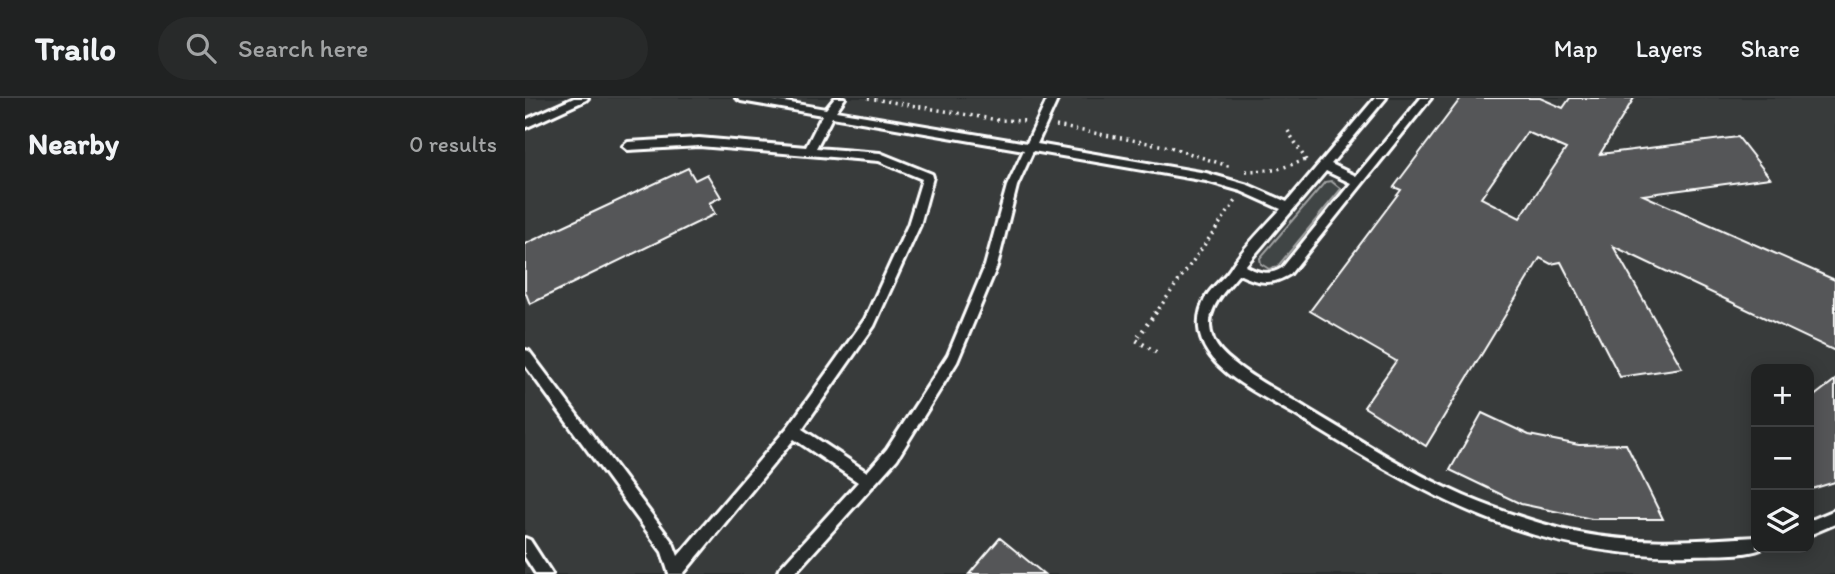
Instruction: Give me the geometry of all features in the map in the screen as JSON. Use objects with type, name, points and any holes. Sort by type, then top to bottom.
[{"type":"lane","points":[[566,107],[583,98]]},
{"type":"lane","points":[[525,124],[593,98]]},
{"type":"lane","points":[[741,98],[1206,177],[1244,188],[1287,207]]},
{"type":"lane","points":[[809,151],[829,112],[840,98]]},
{"type":"lane","points":[[784,574],[892,454],[953,358],[991,266],[1012,186],[1027,147],[1053,98]]},
{"type":"lane","points":[[1381,98],[1236,267],[1212,299],[1205,315],[1206,338],[1220,358],[1422,485],[1467,506],[1526,526],[1604,545],[1657,550],[1751,544]]},
{"type":"lane","points":[[1236,267],[1262,279],[1280,276],[1426,98]]},
{"type":"lane","points":[[628,146],[699,142],[880,157],[928,177],[914,225],[870,322],[793,431],[676,573]]},
{"type":"lane","points":[[1324,165],[1358,182]]},
{"type":"lane","points":[[525,355],[668,548],[676,573]]},
{"type":"lane","points":[[793,431],[869,481]]},
{"type":"lane","points":[[1814,526],[1835,517]]},
{"type":"lane","points":[[525,545],[545,574]]},
{"type":"path","points":[[869,98],[998,120],[1029,121]]},
{"type":"path","points":[[1054,126],[1170,147],[1251,172],[1288,167],[1306,160]]},
{"type":"path","points":[[1159,354],[1136,340],[1244,188],[1251,172]]},
{"type":"shaded area","points":[[525,98],[1835,98],[1835,574],[525,574]]},
{"type":"shaded area","points":[[1331,181],[1341,189],[1278,266],[1269,269],[1261,264],[1260,258],[1325,182]]},
{"type":"building","points":[[1461,98],[1540,98],[1563,108],[1570,98],[1634,98],[1600,154],[1738,137],[1770,178],[1643,195],[1835,280],[1835,351],[1613,246],[1682,368],[1620,377],[1561,262],[1551,264],[1540,258],[1426,446],[1364,407],[1396,361],[1310,311],[1401,190],[1394,187]],"holes":[[[1527,132],[1566,149],[1520,218],[1481,198]]]},
{"type":"building","points":[[688,168],[695,180],[707,174],[721,197],[709,203],[715,214],[530,304],[525,291],[525,244]]},
{"type":"building","points":[[1835,380],[1835,482],[1814,488],[1814,427],[1814,396]]},
{"type":"building","points":[[1482,413],[1529,435],[1579,445],[1626,444],[1663,519],[1592,519],[1521,504],[1450,470]]},
{"type":"building","points":[[1000,538],[1044,574],[969,574]]}]
